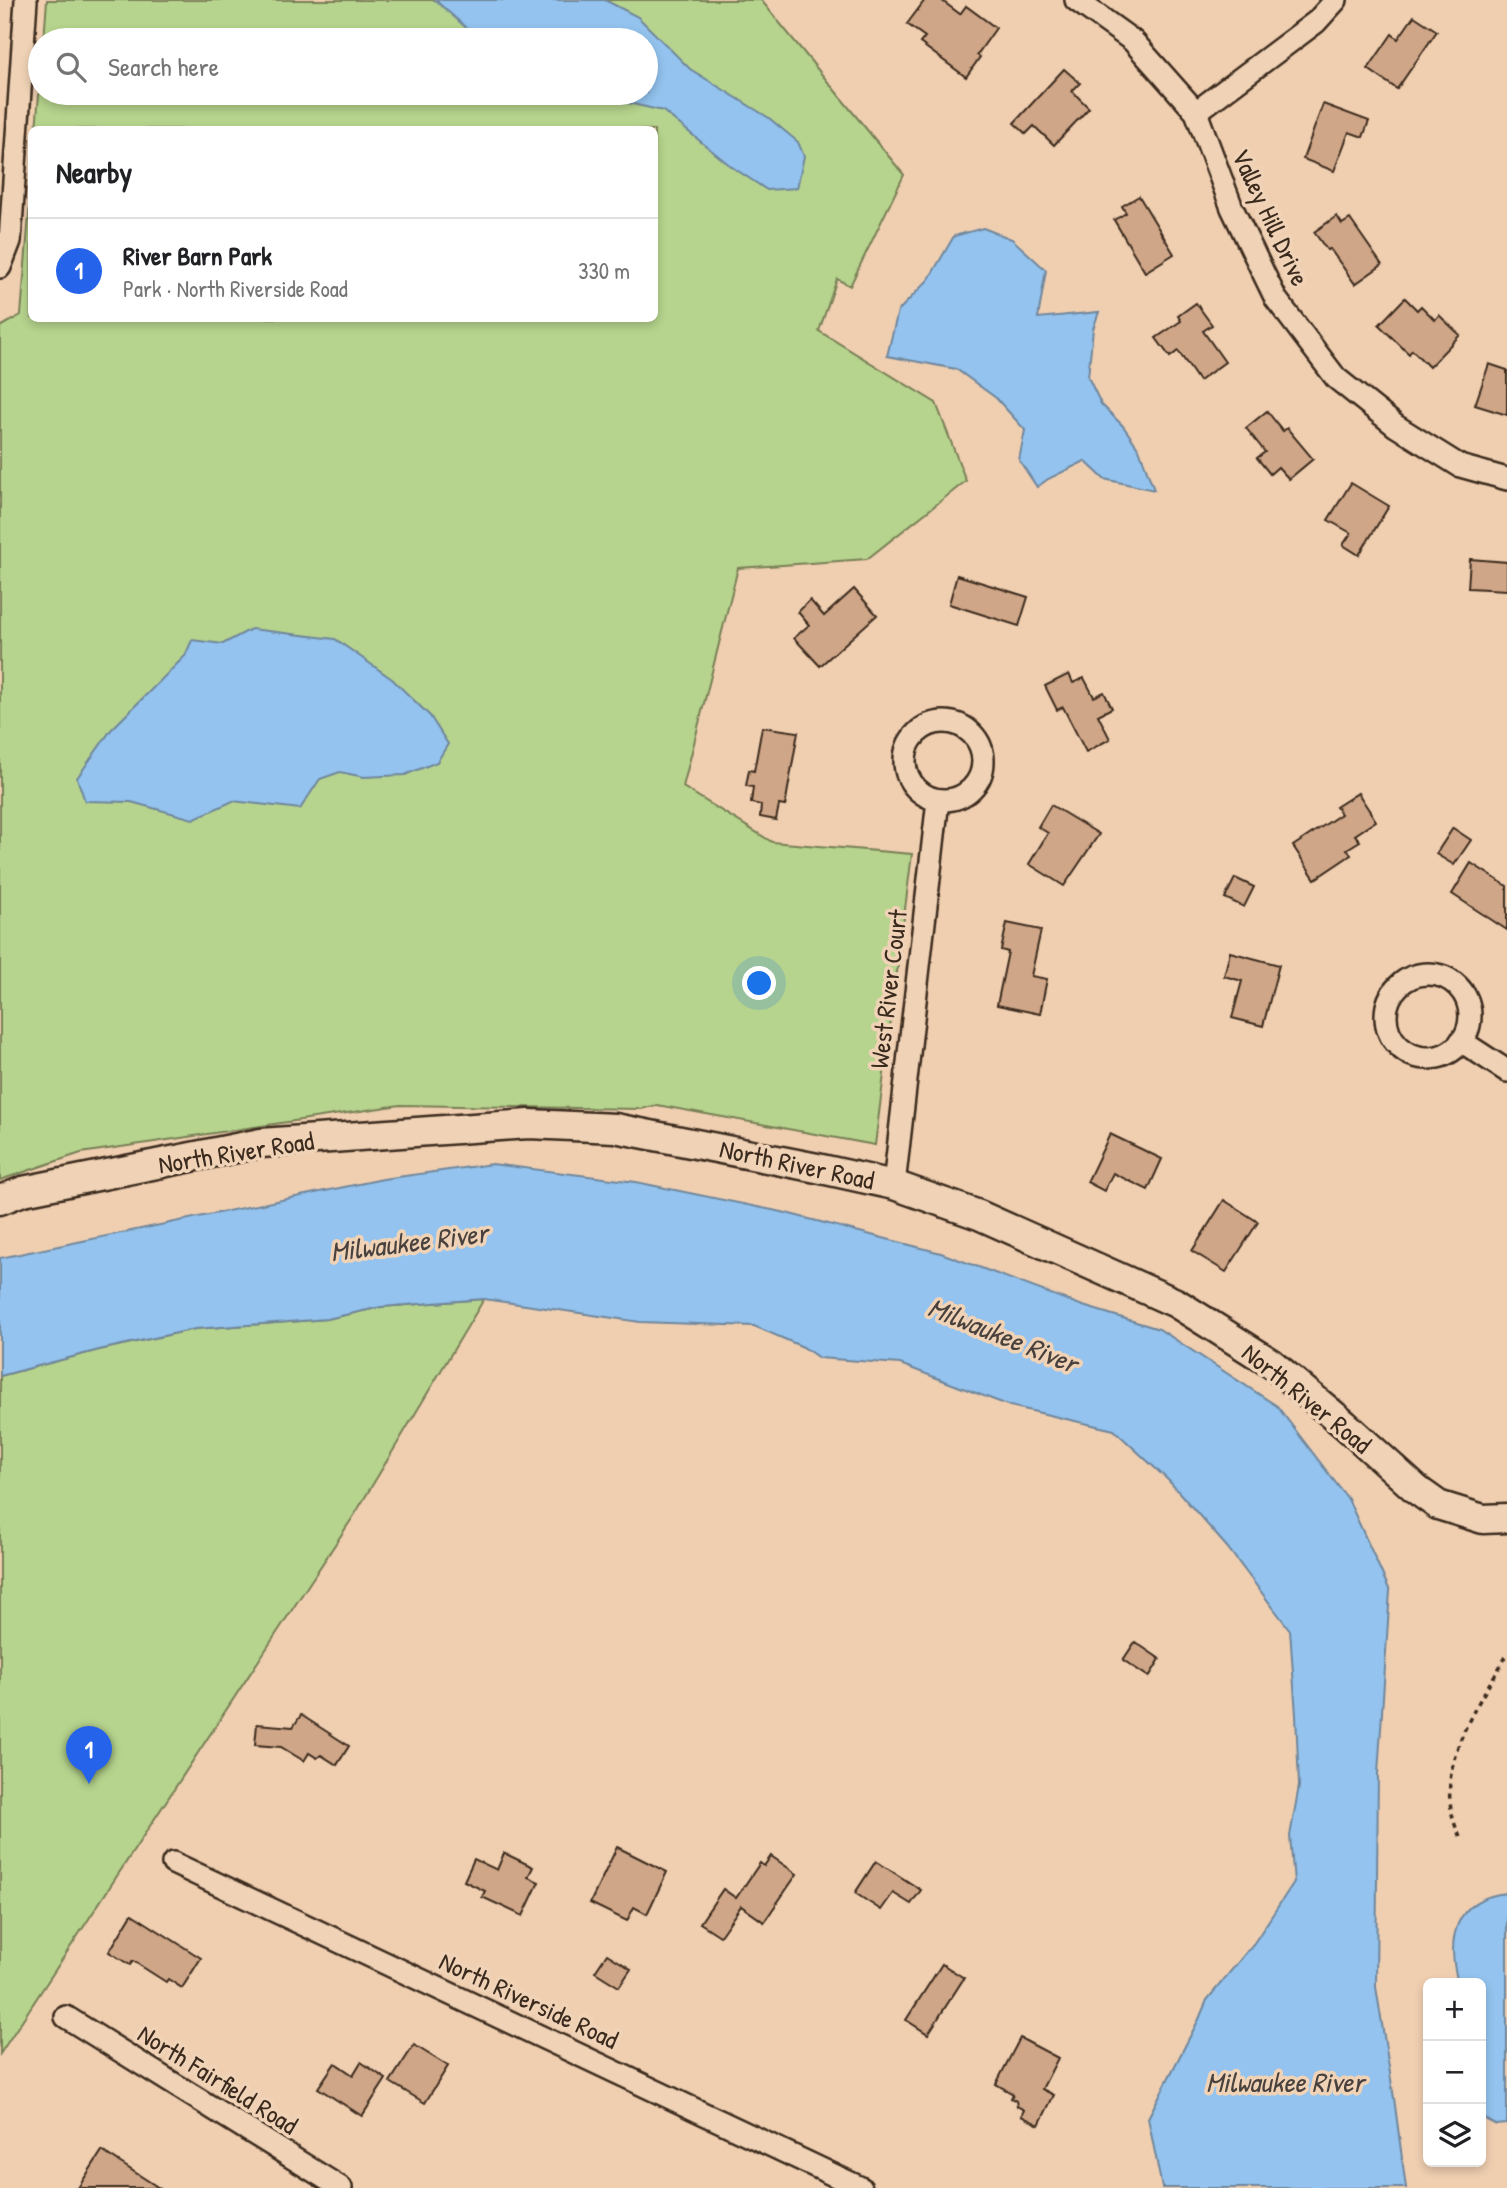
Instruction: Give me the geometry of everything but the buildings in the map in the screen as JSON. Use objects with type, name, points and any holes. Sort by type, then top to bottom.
[{"type":"street","points":[[0,267],[10,241],[26,0]]},
{"type":"street","name":"Valley Hill Drive","points":[[1076,0],[1133,41],[1196,112],[1232,208],[1276,299],[1336,378],[1395,426],[1460,466],[1507,479]]},
{"type":"street","points":[[1196,112],[1317,22],[1336,0]]},
{"type":"street","name":"West River Court","points":[[894,1185],[938,800]]},
{"type":"street","points":[[1461,1041],[1507,1071]]},
{"type":"street","name":"North River Road","points":[[0,1199],[23,1191],[261,1143],[528,1124],[615,1128],[695,1142],[894,1185],[979,1214],[1176,1303],[1271,1363],[1417,1490],[1438,1505],[1483,1519],[1507,1518]]},
{"type":"street","name":"North Riverside Road","points":[[173,1863],[861,2188]]},
{"type":"street","name":"North Fairfield Road","points":[[66,2017],[341,2188]]},
{"type":"path","points":[[1460,1837],[1451,1818],[1449,1800],[1449,1780],[1454,1759],[1479,1703],[1507,1655]]},
{"type":"green space","points":[[47,0],[761,0],[904,175],[850,286],[837,279],[819,331],[936,403],[966,481],[867,559],[738,568],[683,787],[772,842],[912,854],[875,1145],[657,1105],[641,1109],[400,1105],[81,1153],[0,1180],[0,327],[21,315],[28,228],[28,322],[658,322],[658,126],[36,126],[38,105],[658,105],[658,28],[45,28]]},
{"type":"green space","points":[[484,1299],[355,1514],[0,2054],[0,1376],[195,1329],[327,1319],[381,1307]]},
{"type":"water","points":[[435,0],[605,0],[638,17],[649,28],[466,28]]},
{"type":"water","points":[[658,37],[690,69],[769,118],[798,142],[804,156],[797,188],[767,190],[732,167],[663,111],[637,105],[658,105]]},
{"type":"water","points":[[983,228],[1012,239],[1046,270],[1038,318],[1099,312],[1093,329],[1088,377],[1101,404],[1123,426],[1139,449],[1154,490],[1104,479],[1085,461],[1037,487],[1019,460],[1025,430],[996,398],[956,369],[887,356],[898,311],[929,279],[954,236]]},
{"type":"water","points":[[251,629],[335,639],[392,679],[430,716],[448,744],[437,762],[405,775],[364,777],[340,772],[320,779],[300,809],[233,801],[193,819],[131,802],[85,801],[77,778],[111,730],[185,656],[192,640],[223,644]]},
{"type":"water","name":"Milwaukee River","points":[[492,1164],[636,1182],[782,1212],[941,1253],[1083,1306],[1159,1329],[1277,1406],[1348,1499],[1390,1591],[1378,1774],[1376,1987],[1406,2188],[1162,2188],[1148,2118],[1207,2000],[1254,1943],[1294,1882],[1290,1836],[1299,1786],[1296,1715],[1290,1630],[1227,1547],[1169,1481],[1114,1430],[1010,1406],[900,1364],[819,1358],[803,1347],[754,1326],[640,1322],[484,1299],[381,1307],[327,1319],[195,1329],[0,1376],[0,1258],[383,1179]]},
{"type":"water","points":[[1507,1893],[1507,2124],[1496,2125],[1486,2120],[1486,1978],[1457,1978],[1453,1951],[1458,1923],[1465,1912],[1489,1896]]},
{"type":"place","name":"River Barn Park","points":[[89,1784]]}]
